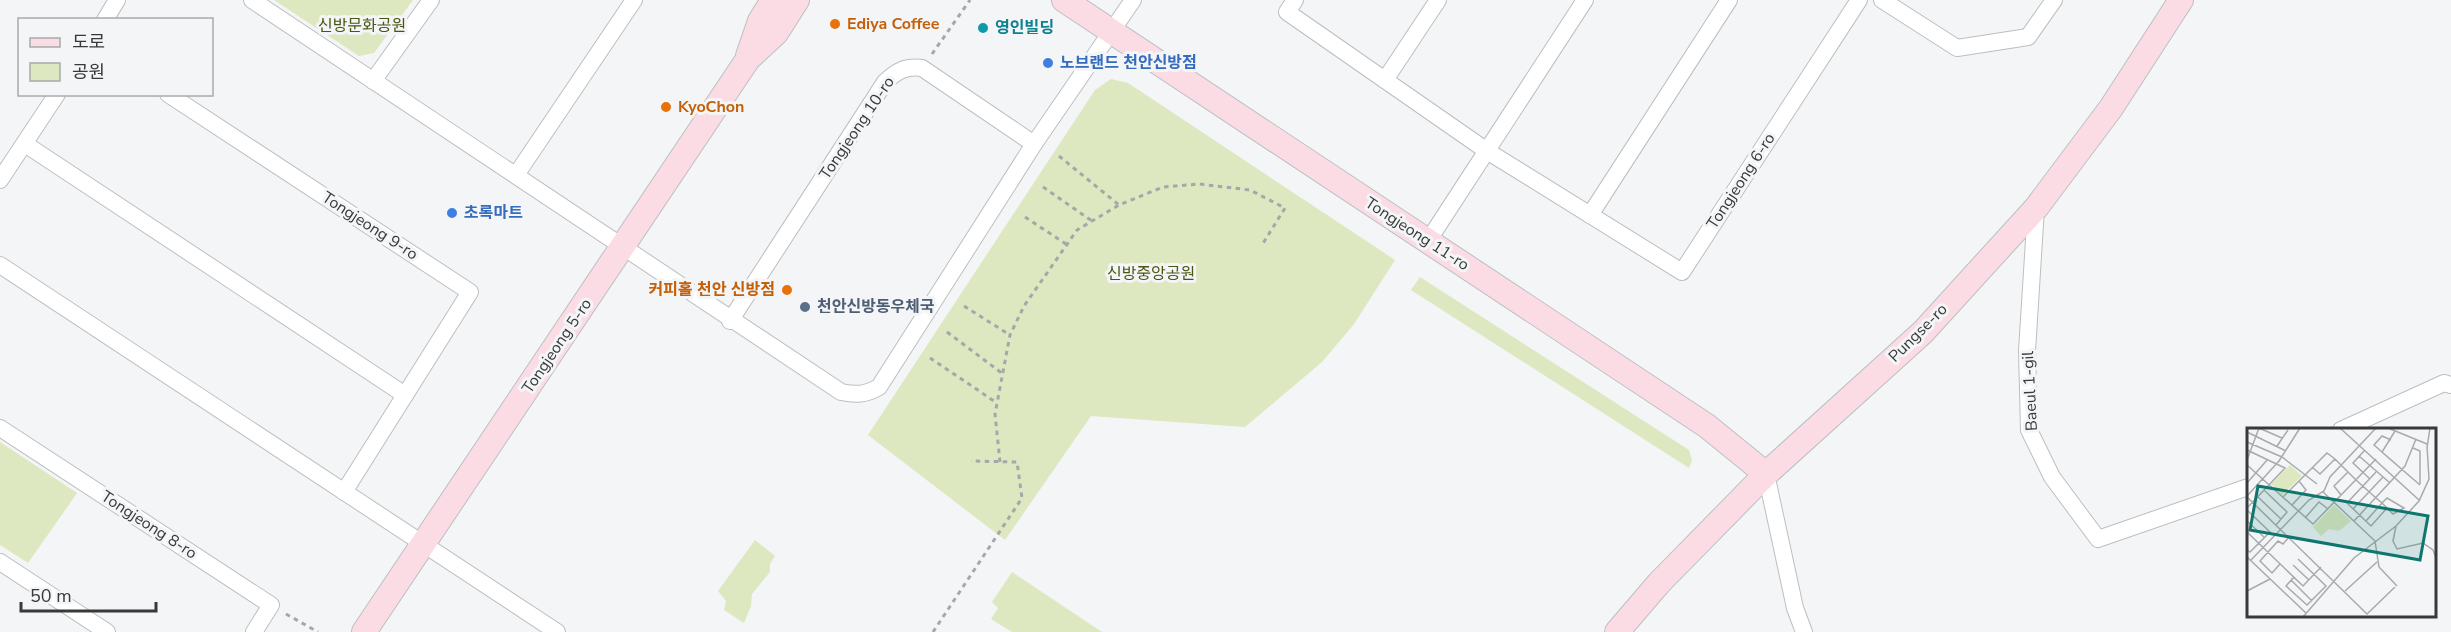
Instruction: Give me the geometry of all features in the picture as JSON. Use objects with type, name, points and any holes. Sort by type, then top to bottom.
[{"type":"street","points":[[106,18],[117,0]]},
{"type":"street","points":[[252,0],[516,175],[730,321],[841,392],[855,395],[868,393],[879,387],[1034,144],[1134,0]]},
{"type":"street","points":[[373,81],[431,0]]},
{"type":"street","points":[[516,175],[634,0]]},
{"type":"street","points":[[748,58],[760,21],[773,0]]},
{"type":"street","points":[[748,58],[776,33],[797,0]]},
{"type":"street","name":"Tongjeong 11-ro","points":[[1064,0],[1707,426],[1766,474]]},
{"type":"street","name":"Tongjeong 6-ro","points":[[1295,0],[1287,12],[1487,151],[1682,272],[1858,0]]},
{"type":"street","points":[[1385,80],[1438,0]]},
{"type":"street","points":[[1428,241],[1585,0]]},
{"type":"street","points":[[1590,215],[1729,0]]},
{"type":"street","points":[[1882,0],[1957,48],[2028,37],[2054,0]]},
{"type":"street","name":"Pungse-ro","points":[[1617,632],[1659,583],[1766,474],[1923,332],[2036,208],[2111,108],[2181,0]]},
{"type":"street","name":"Tongjeong 5-ro","points":[[364,632],[748,58]]},
{"type":"street","name":"Tongjeong 10-ro","points":[[730,321],[885,82],[897,71],[910,66],[922,68]]},
{"type":"street","points":[[922,68],[1034,144]]},
{"type":"street","points":[[0,180],[56,96]]},
{"type":"street","name":"Tongjeong 9-ro","points":[[171,96],[470,291],[344,492]]},
{"type":"street","points":[[25,144],[405,395]]},
{"type":"street","name":"Baeul 1-gil","points":[[2036,208],[2027,351],[2029,430],[2052,477],[2098,539],[2247,487]]},
{"type":"street","points":[[0,266],[557,632]]},
{"type":"street","points":[[2343,428],[2444,382],[2451,385]]},
{"type":"street","name":"Tongjeong 8-ro","points":[[0,428],[272,605]]},
{"type":"street","points":[[1766,474],[1795,608],[1804,632]]},
{"type":"street","points":[[0,562],[107,632]]},
{"type":"street","points":[[254,632],[272,605]]},
{"type":"path","points":[[922,68],[970,0]]},
{"type":"path","points":[[1059,156],[1119,205]]},
{"type":"path","points":[[1000,462],[995,414],[1010,335],[1024,306],[1077,230],[1119,205],[1163,187],[1199,184],[1250,190],[1285,208],[1262,245]]},
{"type":"path","points":[[1043,187],[1092,221]]},
{"type":"path","points":[[1025,217],[1066,244]]},
{"type":"path","points":[[964,306],[1010,335]]},
{"type":"path","points":[[947,332],[1003,374]]},
{"type":"path","points":[[930,358],[997,403]]},
{"type":"path","points":[[933,632],[1022,498],[1017,462],[971,461]]},
{"type":"path","points":[[272,605],[318,632]]},
{"type":"green space","name":"신방문화공원","points":[[274,0],[413,0],[374,53],[359,56]]},
{"type":"green space","name":"신방중앙공원","points":[[1111,79],[1128,83],[1395,260],[1354,324],[1322,362],[1245,427],[1091,416],[1005,540],[868,435],[1095,90]]},
{"type":"green space","points":[[1420,277],[1689,450],[1692,461],[1689,468],[1411,290]]},
{"type":"green space","points":[[0,442],[77,493],[28,563],[0,545]]},
{"type":"green space","points":[[755,540],[775,556],[770,564],[770,572],[752,594],[751,606],[744,623],[724,610],[726,601],[718,591]]},
{"type":"green space","points":[[1012,572],[1102,632],[1012,632],[991,619],[998,608],[992,602]]},
{"type":"place","name":"Ediya Coffee","points":[[835,24]]},
{"type":"place","name":"영인빌딩","points":[[983,28]]},
{"type":"place","name":"노브랜드 천안신방점","points":[[1048,63]]},
{"type":"place","name":"KyoChon","points":[[666,107]]},
{"type":"place","name":"초록마트","points":[[452,213]]},
{"type":"place","name":"커피홀 천안 신방점","points":[[787,290]]},
{"type":"place","name":"천안신방동우체국","points":[[805,307]]}]
